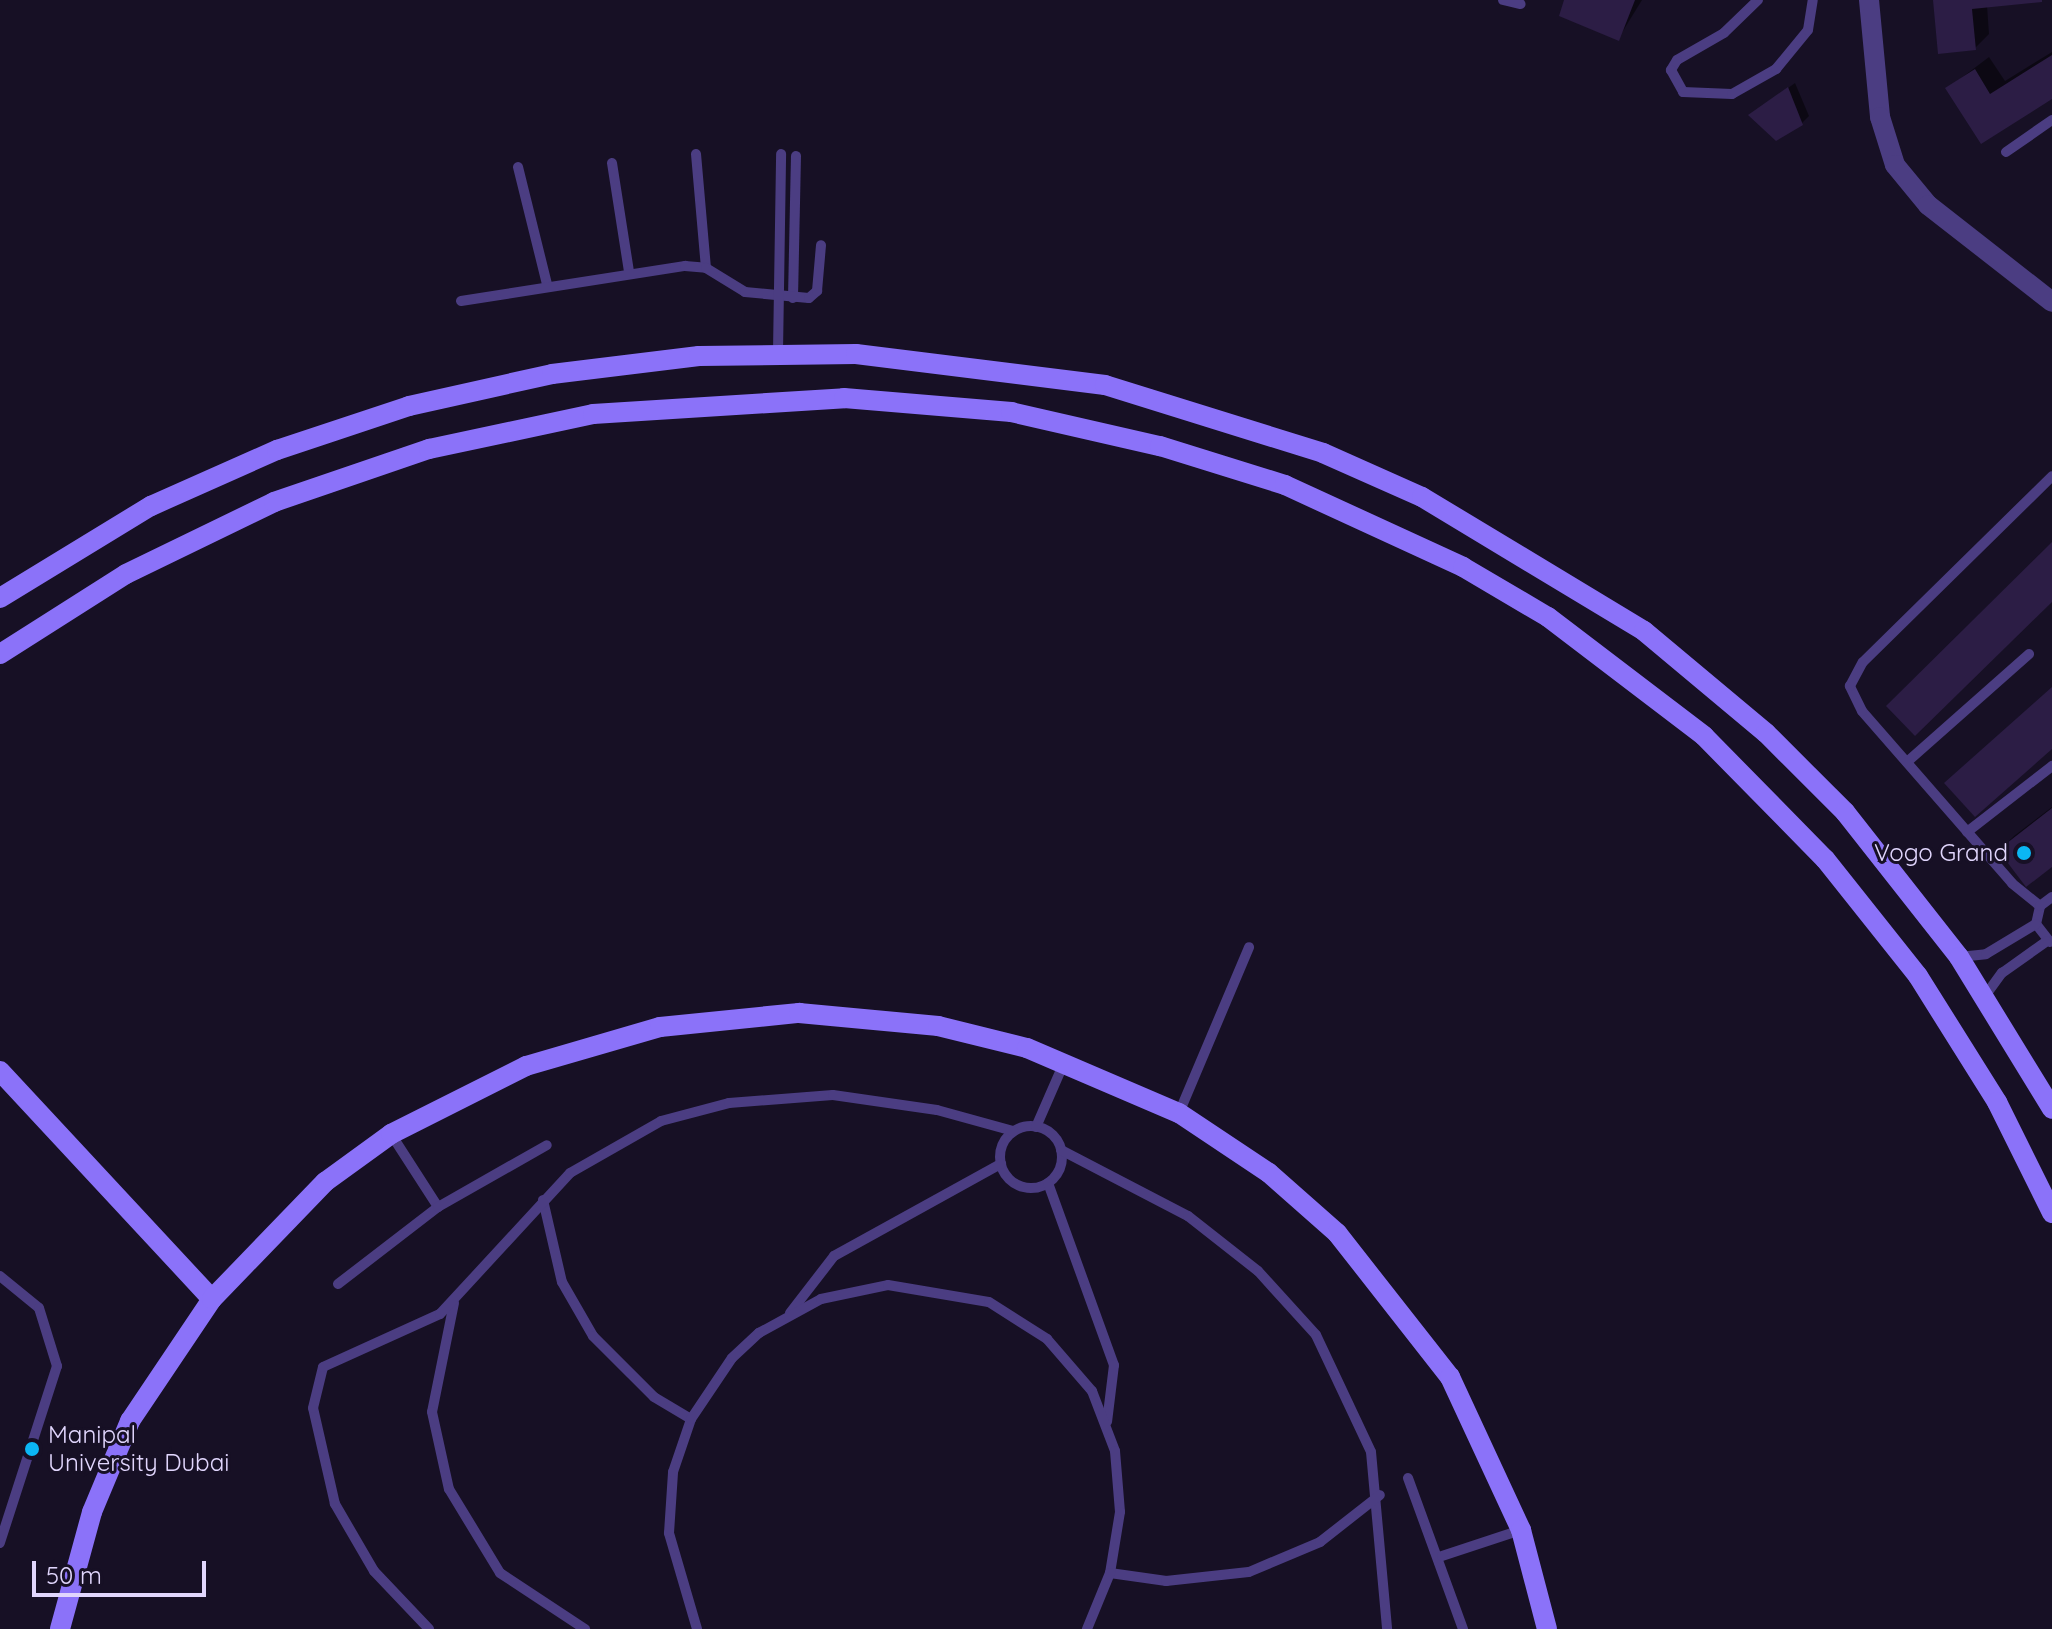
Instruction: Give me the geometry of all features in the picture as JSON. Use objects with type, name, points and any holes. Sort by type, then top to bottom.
[{"type":"street","points":[[1869,0],[1880,117],[1895,165],[1928,205],[2052,302]]},
{"type":"street","points":[[0,598],[151,506],[342,426],[552,374],[778,352],[940,359],[1105,385],[1323,453],[1422,497],[1573,581],[1712,685],[1845,812],[1959,957],[2052,1109]]},
{"type":"street","points":[[0,654],[126,574],[274,502],[429,449],[593,414],[844,398],[1011,412],[1160,446],[1285,485],[1463,567],[1548,617],[1704,736],[1825,859],[1918,976],[1997,1102],[2052,1213]]},
{"type":"street","points":[[60,1629],[92,1512],[130,1421],[212,1299],[281,1221],[391,1134],[553,1057],[729,1016],[869,1016],[938,1026],[1065,1061],[1179,1113],[1269,1173],[1398,1302],[1450,1377],[1521,1530],[1547,1629]]},
{"type":"street","points":[[0,1071],[212,1299]]},
{"type":"lane","points":[[1503,0],[1521,4]]},
{"type":"lane","points":[[1758,0],[1724,33],[1677,60],[1671,70],[1683,92],[1732,94],[1765,76],[1808,30],[1813,0]]},
{"type":"lane","points":[[2006,152],[2052,120]]},
{"type":"lane","points":[[696,154],[706,268]]},
{"type":"lane","points":[[778,352],[781,154]]},
{"type":"lane","points":[[793,298],[796,156]]},
{"type":"lane","points":[[612,163],[629,272]]},
{"type":"lane","points":[[518,167],[547,284]]},
{"type":"lane","points":[[461,301],[629,272],[706,268],[745,292],[793,298],[817,291],[821,245]]},
{"type":"lane","points":[[2040,906],[1967,832],[1853,700],[1854,672],[2052,476]]},
{"type":"lane","points":[[1907,762],[2029,654]]},
{"type":"lane","points":[[1967,832],[2052,766]]},
{"type":"lane","points":[[1959,957],[1986,954],[2036,924],[2040,906],[2052,897]]},
{"type":"lane","points":[[1985,996],[2002,973],[2050,942],[2036,924]]},
{"type":"lane","points":[[1179,1113],[1249,947]]},
{"type":"lane","points":[[1036,1127],[1065,1061]]},
{"type":"lane","points":[[429,1629],[352,1539],[326,1474],[312,1393],[334,1358],[410,1332],[455,1301],[543,1200],[629,1134],[740,1101],[868,1098],[1013,1131],[1036,1127]]},
{"type":"lane","points":[[1036,1127],[1061,1150],[1188,1216],[1289,1301],[1339,1372],[1380,1495],[1387,1629]]},
{"type":"lane","points":[[697,1629],[669,1533],[673,1472],[691,1419],[732,1358],[790,1313],[834,1256],[1001,1164],[1013,1131]]},
{"type":"lane","points":[[391,1134],[438,1207]]},
{"type":"lane","points":[[338,1284],[438,1207],[547,1145]]},
{"type":"lane","points":[[1001,1164],[1019,1186],[1048,1183],[1060,1169],[1061,1150]]},
{"type":"lane","points":[[1048,1183],[1114,1365],[1107,1422],[1120,1482],[1110,1573],[1087,1629]]},
{"type":"lane","points":[[543,1200],[562,1282],[593,1336],[654,1397],[691,1419]]},
{"type":"lane","points":[[0,1276],[39,1308],[57,1366],[0,1543]]},
{"type":"lane","points":[[790,1313],[888,1285],[989,1302],[1055,1347],[1107,1422]]},
{"type":"lane","points":[[455,1301],[432,1412],[449,1489],[500,1573],[585,1629]]},
{"type":"lane","points":[[1408,1478],[1442,1556],[1463,1629]]},
{"type":"lane","points":[[1110,1573],[1166,1581],[1249,1572],[1320,1542],[1380,1495]]},
{"type":"lane","points":[[1442,1556],[1521,1530]]},
{"type":"building","points":[[1564,0],[1635,0],[1619,41],[1559,16]]},
{"type":"building","points":[[1933,0],[2042,2],[1972,9],[1976,50],[1938,54]]},
{"type":"building","points":[[2052,55],[2052,99],[1981,144],[1945,88],[1975,69],[1990,94]]},
{"type":"building","points":[[1788,87],[1803,125],[1776,141],[1748,115]]},
{"type":"building","points":[[2052,542],[2052,602],[1915,736],[1886,706]]},
{"type":"building","points":[[2052,687],[2052,749],[1975,817],[1944,783]]},
{"type":"building","points":[[2052,808],[2052,867],[2026,887],[1998,850]]},
{"type":"place","name":"Vogo Grand","points":[[2024,853]]},
{"type":"place","name":"Manipal University Dubai","points":[[32,1449]]}]
